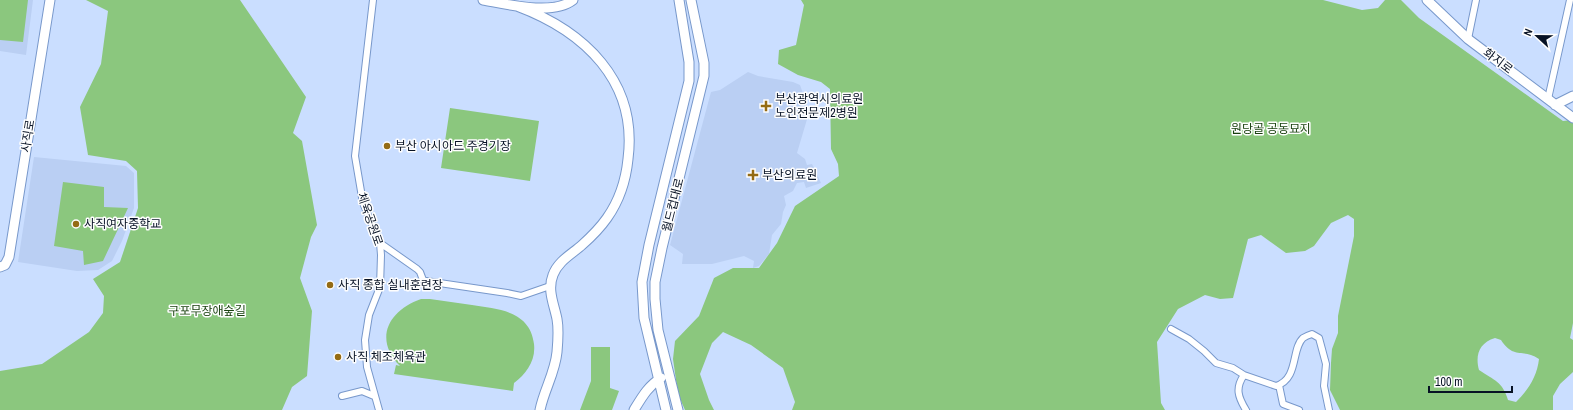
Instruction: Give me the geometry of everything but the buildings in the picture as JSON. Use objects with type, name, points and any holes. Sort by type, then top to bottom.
[{"type":"main road","name":"사직로","points":[[0,267],[5,265],[9,257],[50,0]]},
{"type":"main road","points":[[483,0],[517,6],[546,8],[571,1]]},
{"type":"main road","name":"월드컵대로","points":[[666,410],[644,318],[642,282],[649,245],[689,81],[689,62],[678,0]]},
{"type":"main road","name":"월드컵대로","points":[[678,410],[656,315],[655,282],[704,76],[704,63],[691,0]]},
{"type":"main road","name":"화지로","points":[[1426,0],[1468,39],[1573,118]]},
{"type":"main road","points":[[517,6],[543,16],[570,32],[598,58],[616,86],[626,110],[629,125],[630,150],[626,174],[608,217],[582,245],[555,269],[550,286],[550,295],[557,319],[557,352],[551,380],[540,410]]},
{"type":"main road","points":[[1552,102],[1573,96]]},
{"type":"main road","points":[[634,410],[644,393],[658,380],[669,374]]},
{"type":"street","name":"체육공원로","points":[[373,0],[354,156],[363,203],[380,243],[382,274],[380,286],[369,315],[365,340],[367,367],[379,410]]},
{"type":"street","points":[[1468,39],[1476,0]]},
{"type":"street","points":[[1552,102],[1570,0]]},
{"type":"street","points":[[380,243],[417,269],[423,280],[426,281],[518,296],[550,286]]},
{"type":"street","points":[[1171,329],[1204,351],[1216,363],[1233,368],[1244,375],[1276,386],[1285,381],[1294,365],[1300,343],[1304,338],[1312,334],[1319,338],[1326,364],[1324,386],[1329,410]]},
{"type":"street","points":[[1244,375],[1239,382],[1238,398],[1246,410]]},
{"type":"street","points":[[1279,385],[1282,404],[1299,410]]},
{"type":"street","points":[[342,396],[362,391],[374,396]]},
{"type":"shaded area","points":[[0,0],[33,0],[26,55],[0,51]]},
{"type":"shaded area","points":[[748,72],[758,76],[793,82],[800,85],[806,102],[808,116],[797,153],[805,159],[807,165],[812,164],[821,183],[806,188],[804,182],[797,183],[793,191],[784,196],[786,205],[781,224],[772,235],[769,254],[759,266],[753,268],[754,261],[744,256],[712,264],[682,264],[683,254],[670,245],[711,92],[720,90]]},
{"type":"shaded area","name":"사직여자중학교","points":[[34,157],[126,166],[134,173],[134,208],[122,241],[112,261],[98,270],[77,271],[18,262]]},
{"type":"green space","points":[[0,0],[28,0],[23,42],[0,40]]},
{"type":"green space","name":"구포무장애숲길","points":[[86,0],[240,0],[306,97],[293,133],[302,141],[317,225],[311,237],[300,278],[312,311],[307,376],[292,387],[282,410],[0,410],[0,371],[42,364],[89,332],[103,313],[104,296],[93,279],[120,262],[138,208],[137,171],[126,161],[88,155],[80,107],[101,64],[108,11]]},
{"type":"green space","name":"원당골 공동묘지","points":[[801,0],[1323,0],[1362,10],[1378,8],[1385,0],[1401,0],[1419,18],[1563,121],[1573,120],[1573,323],[1570,338],[1573,340],[1573,372],[1560,384],[1553,396],[1553,410],[1340,410],[1330,390],[1331,363],[1332,349],[1338,333],[1338,316],[1354,236],[1354,219],[1348,215],[1331,223],[1314,246],[1305,251],[1286,253],[1261,235],[1248,239],[1233,298],[1220,299],[1205,295],[1178,309],[1157,342],[1161,403],[1165,410],[792,410],[795,402],[783,368],[751,345],[723,332],[712,343],[700,374],[714,410],[685,410],[678,394],[673,359],[675,341],[699,316],[714,278],[733,268],[759,268],[777,243],[795,206],[839,176],[838,164],[831,149],[830,89],[821,82],[798,75],[778,64],[779,50],[796,45],[804,5]],"holes":[[[1495,338],[1501,340],[1510,350],[1528,354],[1539,359],[1538,366],[1531,383],[1516,402],[1508,400],[1501,385],[1479,370],[1478,355],[1482,346]]]},
{"type":"green space","points":[[450,108],[539,121],[530,181],[441,168]]},
{"type":"green space","points":[[63,182],[104,187],[104,207],[128,208],[103,261],[84,265],[83,251],[54,246]]},
{"type":"green space","points":[[421,299],[493,308],[502,310],[520,318],[531,333],[534,350],[532,361],[522,376],[514,383],[513,391],[394,374],[396,365],[400,366],[392,356],[387,346],[386,336],[388,326],[400,310]]},
{"type":"green space","points":[[591,347],[610,347],[610,388],[619,391],[612,410],[580,410],[591,381]]},
{"type":"place","name":"부산광역시의료원 노인전문제2병원","points":[[766,106]]},
{"type":"place","name":"부산 아시아드 주경기장","points":[[387,146]]},
{"type":"place","name":"부산의료원","points":[[753,175]]},
{"type":"place","name":"사직여자중학교","points":[[76,224]]},
{"type":"place","name":"사직 종합 실내훈련장","points":[[330,285]]},
{"type":"place","name":"사직 체조체육관","points":[[338,357]]}]
